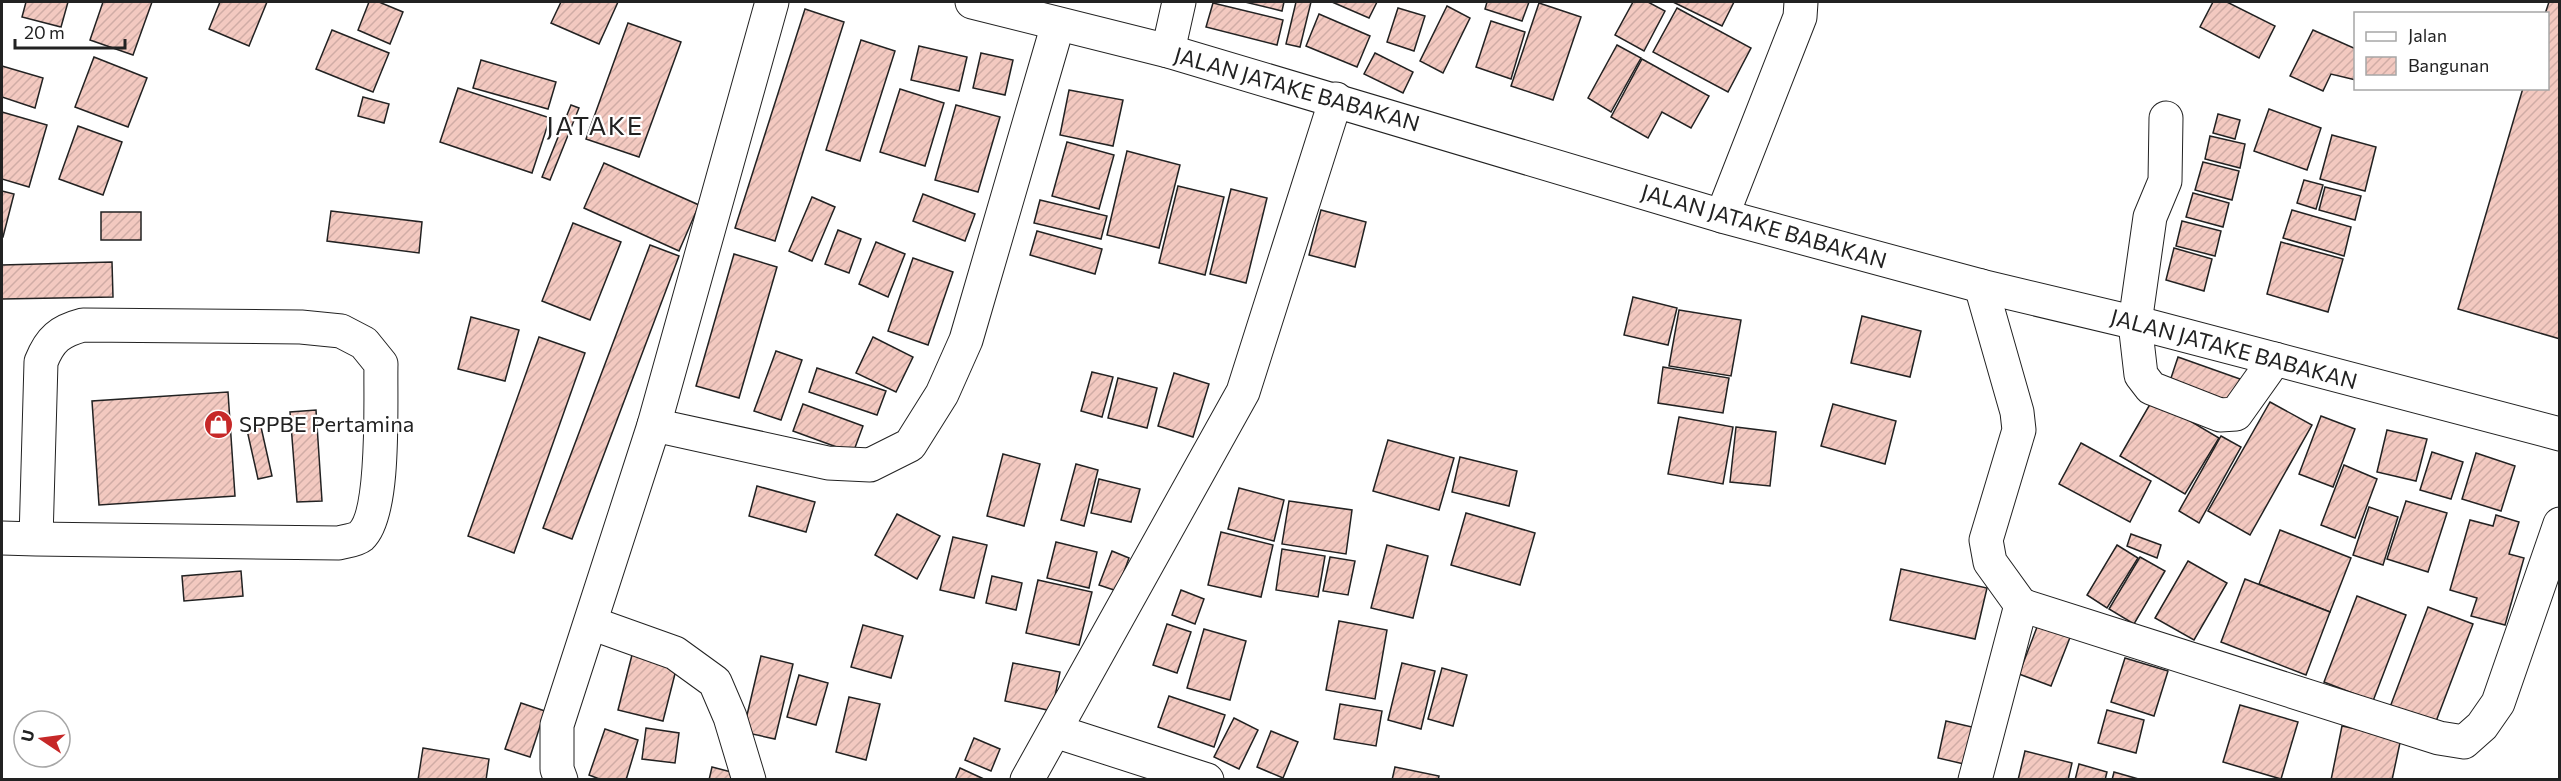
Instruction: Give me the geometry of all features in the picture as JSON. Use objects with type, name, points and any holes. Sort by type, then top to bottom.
[{"type":"street","points":[[561,780],[557,769],[557,725],[654,425],[772,2]]},
{"type":"street","name":"JALAN JATAKE BABAKAN","points":[[972,2],[1168,51],[1336,99],[1722,216],[1981,286],[2135,323],[2559,434]]},
{"type":"street","points":[[1168,51],[1179,2]]},
{"type":"street","points":[[1722,216],[1800,17],[1801,2]]},
{"type":"street","points":[[654,425],[828,463],[870,465],[910,445],[942,394],[966,340],[1058,24]]},
{"type":"street","points":[[1028,780],[1243,392],[1336,99]]},
{"type":"street","points":[[2166,118],[2165,181],[2150,218],[2135,323],[2140,375],[2151,388],[2220,415],[2236,414],[2275,359]]},
{"type":"street","points":[[1981,286],[2014,400],[2019,430],[1986,540],[1990,562],[2021,605],[2439,738],[2464,742],[2482,726],[2498,703],[2559,524]]},
{"type":"street","points":[[2,538],[36,539],[339,543],[359,537],[368,526],[378,489],[381,364],[364,343],[341,331],[311,328],[83,325],[65,330],[56,336],[41,362],[36,539]]},
{"type":"street","points":[[1975,780],[2021,605]]},
{"type":"street","points":[[591,623],[675,653],[715,682],[733,726],[749,780]]},
{"type":"street","points":[[1055,730],[1208,780]]},
{"type":"building","points":[[26,2],[68,2],[61,27],[22,17]]},
{"type":"building","points":[[103,2],[152,2],[133,55],[90,40]]},
{"type":"building","points":[[220,2],[267,2],[249,46],[209,29]]},
{"type":"building","points":[[369,2],[379,2],[403,12],[390,44],[358,30]]},
{"type":"building","points":[[561,2],[618,2],[599,44],[551,23]]},
{"type":"building","points":[[1245,2],[1284,2],[1282,11]]},
{"type":"building","points":[[1296,2],[1311,2],[1300,47],[1286,44]]},
{"type":"building","points":[[1332,2],[1377,2],[1369,18]]},
{"type":"building","points":[[1487,2],[1529,2],[1522,21],[1485,9]]},
{"type":"building","points":[[1633,2],[1648,2],[1665,11],[1644,51],[1615,35]]},
{"type":"building","points":[[1673,2],[1734,2],[1722,26]]},
{"type":"building","points":[[2213,2],[2227,2],[2275,26],[2259,58],[2200,27]]},
{"type":"building","points":[[2549,2],[2560,2],[2560,339],[2458,309],[2522,90],[2549,90],[2549,12],[2546,12]]},
{"type":"building","points":[[1213,3],[1283,20],[1277,45],[1206,27]]},
{"type":"building","points":[[1539,3],[1581,17],[1553,100],[1511,86]]},
{"type":"building","points":[[1447,6],[1470,18],[1443,73],[1420,61]]},
{"type":"building","points":[[1398,8],[1425,16],[1414,51],[1387,42]]},
{"type":"building","points":[[1677,8],[1751,48],[1728,92],[1653,52]]},
{"type":"building","points":[[805,9],[844,22],[775,241],[735,228]]},
{"type":"building","points":[[1319,14],[1370,36],[1357,67],[1306,46]]},
{"type":"building","points":[[1491,21],[1525,32],[1511,79],[1476,67]]},
{"type":"building","points":[[628,23],[681,42],[639,157],[586,139]]},
{"type":"building","points":[[332,30],[389,53],[373,92],[316,69]]},
{"type":"building","points":[[2313,30],[2354,48],[2354,80],[2331,74],[2323,91],[2290,76]]},
{"type":"building","points":[[861,40],[895,51],[860,161],[826,150]]},
{"type":"building","points":[[1617,45],[1641,58],[1611,112],[1588,98]]},
{"type":"building","points":[[919,46],[967,57],[959,91],[911,80]]},
{"type":"building","points":[[981,53],[1013,60],[1005,95],[973,88]]},
{"type":"building","points":[[1375,53],[1413,72],[1403,93],[1364,74]]},
{"type":"building","points":[[94,57],[147,78],[128,127],[75,107]]},
{"type":"building","points":[[1642,59],[1709,96],[1691,128],[1662,112],[1648,138],[1611,117]]},
{"type":"building","points":[[481,60],[556,82],[548,109],[473,88]]},
{"type":"building","points":[[2,66],[43,78],[35,108],[2,97]]},
{"type":"building","points":[[458,88],[550,118],[532,173],[440,142]]},
{"type":"building","points":[[900,89],[944,103],[925,166],[880,152]]},
{"type":"building","points":[[1069,90],[1123,100],[1113,146],[1060,135]]},
{"type":"building","points":[[363,97],[389,104],[384,123],[358,116]]},
{"type":"building","points":[[571,105],[579,108],[550,180],[542,177]]},
{"type":"building","points":[[956,105],[1000,117],[978,192],[935,180]]},
{"type":"building","points":[[2269,109],[2321,128],[2307,170],[2254,151]]},
{"type":"building","points":[[2,112],[47,125],[29,187],[2,179]]},
{"type":"building","points":[[2218,114],[2240,120],[2235,139],[2213,133]]},
{"type":"building","points":[[78,126],[122,142],[103,195],[59,179]]},
{"type":"building","points":[[2332,135],[2376,147],[2365,191],[2320,179]]},
{"type":"building","points":[[2210,136],[2245,144],[2240,168],[2205,159]]},
{"type":"building","points":[[1067,142],[1114,155],[1099,209],[1052,196]]},
{"type":"building","points":[[1127,151],[1180,165],[1159,248],[1107,235]]},
{"type":"building","points":[[2203,162],[2239,171],[2232,200],[2195,190]]},
{"type":"building","points":[[604,163],[699,205],[679,251],[584,208]]},
{"type":"building","points":[[2304,180],[2323,185],[2316,209],[2297,203]]},
{"type":"building","points":[[1178,186],[1224,197],[1205,275],[1159,263]]},
{"type":"building","points":[[2325,187],[2361,196],[2355,220],[2319,210]]},
{"type":"building","points":[[1231,189],[1267,198],[1246,283],[1210,274]]},
{"type":"building","points":[[2,191],[14,194],[3,237],[2,237]]},
{"type":"building","points":[[2193,193],[2229,203],[2223,227],[2186,217]]},
{"type":"building","points":[[923,194],[975,214],[965,241],[913,221]]},
{"type":"building","points":[[812,197],[835,207],[812,261],[789,251]]},
{"type":"building","points":[[1040,200],[1107,216],[1101,239],[1034,223]]},
{"type":"building","points":[[1321,210],[1366,222],[1355,267],[1309,255]]},
{"type":"building","points":[[2292,210],[2351,227],[2344,256],[2283,238]]},
{"type":"building","points":[[331,211],[422,222],[419,253],[327,241]]},
{"type":"building","points":[[101,212],[141,212],[141,240],[101,240]]},
{"type":"building","points":[[2182,221],[2221,231],[2215,256],[2176,246]]},
{"type":"building","points":[[573,223],[621,242],[590,320],[542,301]]},
{"type":"building","points":[[838,230],[861,239],[849,273],[825,264]]},
{"type":"building","points":[[1037,231],[1102,249],[1095,274],[1030,255]]},
{"type":"building","points":[[876,242],[905,254],[888,297],[859,284]]},
{"type":"building","points":[[2281,242],[2343,259],[2328,312],[2267,294]]},
{"type":"building","points":[[650,245],[679,256],[572,539],[543,528]]},
{"type":"building","points":[[2174,248],[2212,259],[2204,291],[2166,280]]},
{"type":"building","points":[[734,254],[777,267],[739,398],[696,386]]},
{"type":"building","points":[[913,258],[953,272],[928,345],[888,331]]},
{"type":"building","points":[[112,262],[113,297],[2,299],[2,265]]},
{"type":"building","points":[[1633,297],[1677,308],[1668,345],[1624,335]]},
{"type":"building","points":[[1679,310],[1741,320],[1731,376],[1669,366]]},
{"type":"building","points":[[1862,316],[1921,331],[1910,377],[1851,363]]},
{"type":"building","points":[[471,317],[519,330],[505,381],[458,369]]},
{"type":"building","points":[[539,337],[585,353],[514,553],[468,536]]},
{"type":"building","points":[[873,337],[913,357],[896,392],[856,373]]},
{"type":"building","points":[[776,351],[802,360],[781,420],[754,411]]},
{"type":"building","points":[[2178,357],[2240,379],[2232,402],[2170,381]]},
{"type":"building","points":[[1663,367],[1729,378],[1723,413],[1658,403]]},
{"type":"building","points":[[817,368],[886,391],[877,415],[809,392]]},
{"type":"building","points":[[1092,372],[1113,377],[1102,417],[1081,411]]},
{"type":"building","points":[[1174,373],[1209,384],[1193,437],[1158,426]]},
{"type":"building","points":[[1118,378],[1157,388],[1147,428],[1108,418]]},
{"type":"building","points":[[228,392],[235,496],[99,505],[92,401]]},
{"type":"building","points":[[2153,399],[2219,438],[2185,494],[2120,456]]},
{"type":"building","points":[[2270,402],[2312,425],[2250,535],[2208,511]]},
{"type":"building","points":[[803,404],[863,426],[853,453],[793,431]]},
{"type":"building","points":[[1833,404],[1896,421],[1885,464],[1821,446]]},
{"type":"building","points":[[316,410],[322,501],[297,502],[290,412]]},
{"type":"building","points":[[2321,416],[2355,429],[2333,487],[2299,474]]},
{"type":"building","points":[[1679,417],[1733,427],[1723,484],[1668,474]]},
{"type":"building","points":[[261,427],[272,476],[258,479],[247,430]]},
{"type":"building","points":[[1736,427],[1776,432],[1770,486],[1730,482]]},
{"type":"building","points":[[2387,430],[2427,439],[2416,481],[2377,472]]},
{"type":"building","points":[[2221,436],[2241,447],[2199,523],[2179,511]]},
{"type":"building","points":[[1388,440],[1454,458],[1439,510],[1373,491]]},
{"type":"building","points":[[2081,443],[2151,481],[2130,522],[2059,484]]},
{"type":"building","points":[[2432,452],[2463,462],[2451,499],[2420,490]]},
{"type":"building","points":[[2476,453],[2515,466],[2501,511],[2462,499]]},
{"type":"building","points":[[1003,454],[1040,464],[1024,526],[987,516]]},
{"type":"building","points":[[1460,457],[1517,471],[1509,506],[1452,492]]},
{"type":"building","points":[[1076,464],[1098,470],[1084,526],[1061,520]]},
{"type":"building","points":[[2344,465],[2377,479],[2355,538],[2321,525]]},
{"type":"building","points":[[1099,479],[1140,489],[1131,522],[1091,513]]},
{"type":"building","points":[[757,486],[815,502],[806,532],[749,516]]},
{"type":"building","points":[[1239,488],[1284,500],[1274,541],[1228,529]]},
{"type":"building","points":[[1289,501],[1352,510],[1346,554],[1282,544]]},
{"type":"building","points":[[2406,501],[2447,513],[2428,572],[2387,559]]},
{"type":"building","points":[[2369,507],[2398,517],[2383,565],[2353,555]]},
{"type":"building","points":[[1466,513],[1535,533],[1520,585],[1451,565]]},
{"type":"building","points":[[897,514],[940,536],[917,579],[875,555]]},
{"type":"building","points":[[2496,515],[2519,522],[2509,554],[2524,558],[2505,625],[2471,616],[2477,598],[2450,590],[2470,520],[2493,526]]},
{"type":"building","points":[[2280,530],[2351,558],[2330,612],[2259,584]]},
{"type":"building","points":[[1221,532],[1273,545],[1261,597],[1208,585]]},
{"type":"building","points":[[2131,534],[2161,545],[2157,558],[2127,546]]},
{"type":"building","points":[[953,537],[987,545],[974,598],[940,590]]},
{"type":"building","points":[[1056,542],[1097,552],[1089,588],[1047,578]]},
{"type":"building","points":[[1387,545],[1428,556],[1413,618],[1371,608]]},
{"type":"building","points":[[2117,545],[2138,558],[2107,608],[2087,595]]},
{"type":"building","points":[[1282,549],[1325,556],[1318,597],[1276,590]]},
{"type":"building","points":[[1112,551],[1129,558],[1117,591],[1099,585]]},
{"type":"building","points":[[1330,557],[1355,561],[1348,595],[1323,591]]},
{"type":"building","points":[[2140,557],[2165,571],[2134,624],[2109,609]]},
{"type":"building","points":[[2188,561],[2227,583],[2194,640],[2155,618]]},
{"type":"building","points":[[1901,569],[1987,588],[1975,639],[1890,620]]},
{"type":"building","points":[[241,571],[243,596],[184,601],[182,576]]},
{"type":"building","points":[[992,576],[1022,583],[1016,610],[986,603]]},
{"type":"building","points":[[2245,579],[2330,612],[2306,675],[2221,642]]},
{"type":"building","points":[[1038,580],[1092,592],[1079,645],[1026,633]]},
{"type":"building","points":[[1181,590],[1204,599],[1195,624],[1172,615]]},
{"type":"building","points":[[2357,596],[2406,615],[2373,701],[2324,682]]},
{"type":"building","points":[[2428,607],[2473,624],[2435,724],[2390,707]]},
{"type":"building","points":[[1339,621],[1387,630],[1375,699],[1326,690]]},
{"type":"building","points":[[2039,622],[2071,635],[2051,686],[2019,674]]},
{"type":"building","points":[[1167,624],[1191,632],[1177,673],[1153,665]]},
{"type":"building","points":[[863,625],[903,636],[891,678],[851,667]]},
{"type":"building","points":[[1204,629],[1246,641],[1230,700],[1187,688]]},
{"type":"building","points":[[633,651],[678,662],[663,721],[618,710]]},
{"type":"building","points":[[761,656],[793,664],[775,739],[743,732]]},
{"type":"building","points":[[2125,658],[2168,671],[2154,716],[2111,702]]},
{"type":"building","points":[[1013,663],[1060,672],[1052,711],[1005,701]]},
{"type":"building","points":[[1402,663],[1435,671],[1421,729],[1388,720]]},
{"type":"building","points":[[1442,668],[1467,675],[1453,726],[1428,719]]},
{"type":"building","points":[[799,675],[828,683],[816,725],[787,717]]},
{"type":"building","points":[[1169,696],[1225,715],[1214,747],[1158,727]]},
{"type":"building","points":[[849,697],[880,704],[866,760],[836,752]]},
{"type":"building","points":[[521,703],[545,711],[530,757],[505,749]]},
{"type":"building","points":[[1340,704],[1382,711],[1376,746],[1334,739]]},
{"type":"building","points":[[2240,705],[2298,722],[2281,779],[2223,762]]},
{"type":"building","points":[[2107,710],[2144,720],[2136,753],[2098,743]]},
{"type":"building","points":[[1234,718],[1258,730],[1239,769],[1214,757]]},
{"type":"building","points":[[1946,721],[1985,730],[1977,767],[1938,758]]},
{"type":"building","points":[[2342,726],[2401,738],[2392,780],[2331,780]]},
{"type":"building","points":[[646,728],[679,733],[675,763],[642,759]]},
{"type":"building","points":[[605,729],[638,740],[626,780],[602,780],[589,775]]},
{"type":"building","points":[[1271,731],[1298,742],[1283,778],[1257,767]]},
{"type":"building","points":[[974,738],[1000,749],[991,771],[965,760]]},
{"type":"building","points":[[423,748],[489,759],[486,780],[418,780]]},
{"type":"building","points":[[2025,751],[2072,763],[2068,780],[2018,780]]},
{"type":"building","points":[[2079,764],[2107,772],[2105,780],[2075,780]]},
{"type":"building","points":[[712,767],[743,775],[742,780],[709,780]]},
{"type":"building","points":[[1395,767],[1439,776],[1438,780],[1392,780]]},
{"type":"building","points":[[960,768],[986,780],[955,780]]},
{"type":"building","points":[[2114,772],[2142,780],[2112,780]]},
{"type":"place","name":"SPPBE Pertamina","points":[[218,424]]},
{"type":"district","name":"JATAKE","points":[[595,126]]}]
